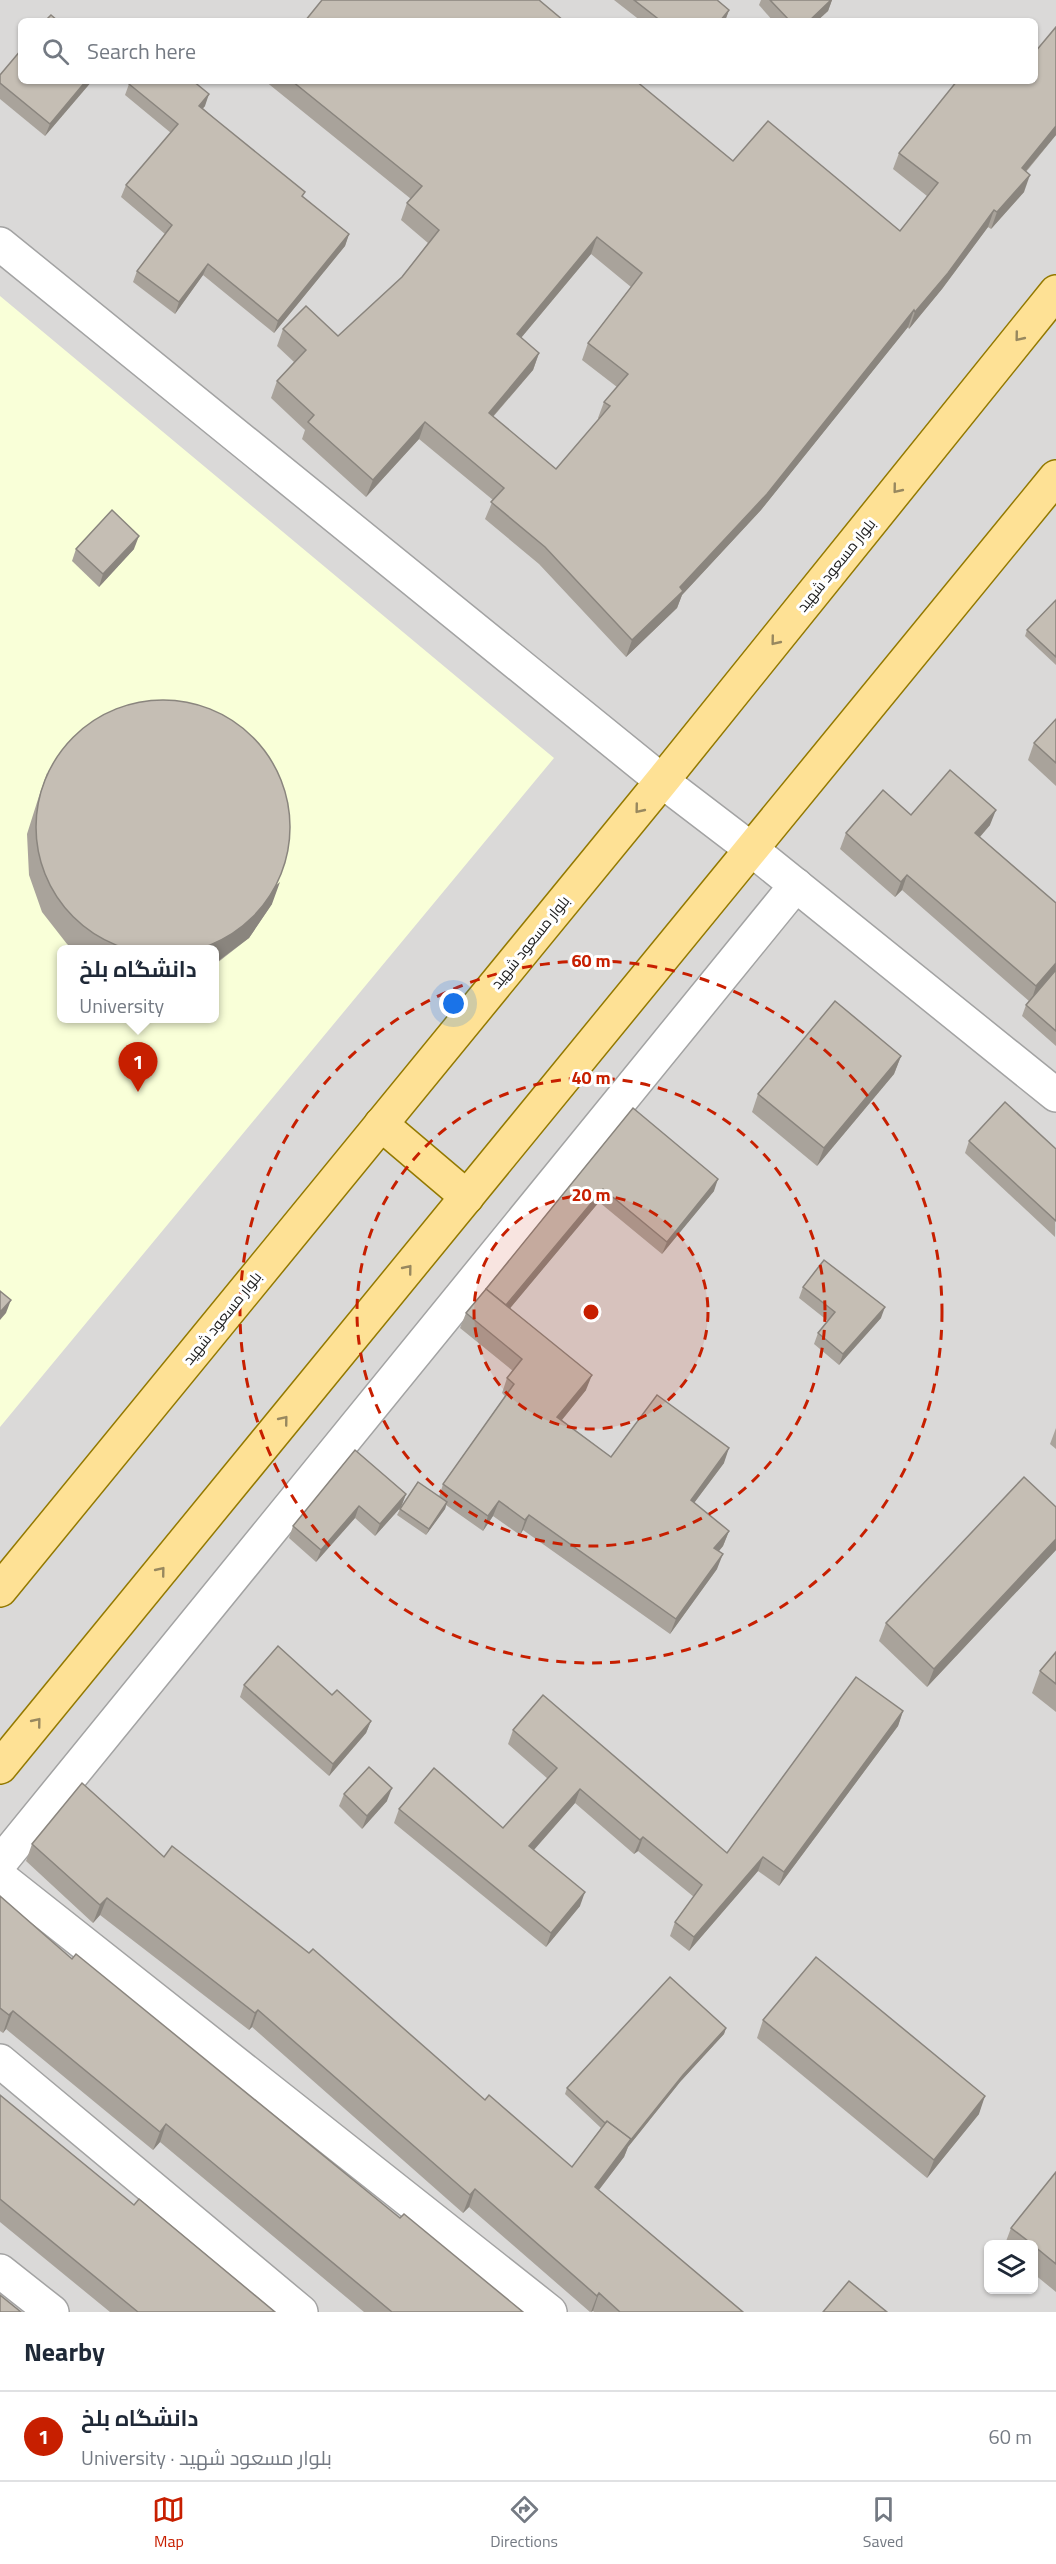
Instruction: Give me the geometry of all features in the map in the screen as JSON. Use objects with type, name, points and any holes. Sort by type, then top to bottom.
[{"type":"main road","name":"بلوار مسعود شهید","points":[[0,1590],[662,781],[1056,291]]},
{"type":"main road","points":[[0,1767],[1056,477]]},
{"type":"main road","points":[[381,1124],[466,1197]]},
{"type":"street","points":[[0,244],[662,781],[751,849],[1056,1095]]},
{"type":"street","points":[[0,1863],[796,885]]},
{"type":"street","points":[[0,1877],[550,2312]]},
{"type":"street","points":[[0,2061],[301,2312]]},
{"type":"street","points":[[0,2271],[52,2312]]},
{"type":"shaded area","points":[[0,0],[1056,0],[1056,2312],[0,2312]]},
{"type":"shaded area","points":[[0,296],[554,758],[0,1427]]},
{"type":"building","points":[[322,0],[539,0],[560,18],[307,18]]},
{"type":"building","points":[[634,0],[717,0],[729,10],[722,18],[657,18]]},
{"type":"building","points":[[770,0],[831,0],[812,18],[787,18]]},
{"type":"building","points":[[1056,27],[1056,126],[1022,168],[1030,175],[997,212],[994,210],[948,273],[915,312],[914,310],[767,494],[680,587],[683,591],[632,640],[545,547],[491,502],[504,488],[425,422],[373,480],[308,422],[314,415],[277,381],[306,350],[283,329],[306,306],[338,336],[402,277],[439,230],[407,203],[422,186],[296,84],[640,84],[733,161],[768,121],[900,231],[938,183],[899,153],[955,84],[1038,84],[1038,48]],"holes":[[[597,237],[642,273],[588,343],[628,374],[604,402],[610,406],[556,469],[489,413],[539,353],[517,334]]]},
{"type":"building","points":[[18,54],[18,84],[83,84],[50,124],[0,83],[0,75]]},
{"type":"building","points":[[129,84],[197,84],[209,94],[199,106],[305,192],[302,196],[349,234],[278,321],[208,264],[179,302],[137,271],[172,225],[126,185],[178,124]]},
{"type":"building","points":[[112,510],[139,536],[103,574],[76,549]]},
{"type":"building","points":[[1056,600],[1056,657],[1027,630]]},
{"type":"building","points":[[151,700],[175,700],[200,705],[234,721],[244,729],[269,756],[281,778],[290,815],[290,839],[285,864],[269,898],[244,925],[212,945],[114,945],[92,933],[73,917],[57,898],[45,876],[36,839],[36,815],[41,790],[57,756],[65,746],[92,721],[114,709]]},
{"type":"building","points":[[1056,719],[1056,763],[1034,743]]},
{"type":"building","points":[[950,770],[996,810],[975,833],[1056,903],[1056,963],[1036,986],[907,875],[901,882],[846,833],[883,790],[911,815]]},
{"type":"building","points":[[1056,972],[1056,1031],[1026,1005]]},
{"type":"building","points":[[835,1001],[901,1056],[824,1148],[758,1094]]},
{"type":"building","points":[[1005,1102],[1056,1149],[1056,1221],[969,1141]]},
{"type":"building","points":[[633,1108],[718,1179],[667,1242],[603,1189],[506,1305],[486,1289]]},
{"type":"building","points":[[824,1260],[885,1307],[843,1354],[818,1333],[835,1312],[803,1287]]},
{"type":"building","points":[[486,1289],[592,1375],[557,1417],[611,1457],[657,1395],[729,1448],[691,1500],[729,1531],[714,1548],[723,1554],[676,1619],[529,1515],[525,1520],[499,1501],[488,1516],[443,1484],[514,1384],[507,1378],[522,1359],[466,1313]]},
{"type":"building","points":[[0,1291],[11,1300],[0,1312]]},
{"type":"building","points":[[355,1450],[406,1494],[380,1524],[359,1506],[321,1550],[293,1526]]},
{"type":"building","points":[[1024,1477],[1056,1507],[1056,1539],[934,1669],[886,1623]]},
{"type":"building","points":[[418,1482],[447,1502],[429,1529],[400,1509]]},
{"type":"building","points":[[278,1646],[332,1695],[337,1690],[371,1721],[333,1764],[244,1685]]},
{"type":"building","points":[[1056,1652],[1056,1684],[1040,1671]]},
{"type":"building","points":[[856,1677],[903,1711],[784,1872],[763,1857],[694,1937],[675,1922],[702,1885],[643,1837],[640,1840],[580,1789],[529,1846],[585,1892],[551,1933],[399,1809],[434,1768],[503,1828],[557,1768],[513,1730],[543,1695],[727,1853]]},
{"type":"building","points":[[369,1767],[392,1788],[367,1816],[344,1794]]},
{"type":"building","points":[[82,1783],[164,1857],[172,1846],[309,1953],[313,1949],[485,2100],[489,2095],[572,2167],[607,2121],[631,2139],[595,2187],[743,2312],[620,2312],[599,2293],[597,2296],[475,2189],[470,2195],[258,2010],[255,2013],[107,1898],[100,1905],[32,1844]]},
{"type":"building","points":[[0,1896],[72,1959],[76,1954],[400,2218],[404,2214],[523,2312],[392,2312],[166,2124],[160,2132],[13,2011],[9,2015],[0,2008]]},
{"type":"building","points":[[816,1957],[985,2096],[934,2160],[763,2020]]},
{"type":"building","points":[[670,1977],[726,2028],[683,2075],[630,2141],[631,2139],[607,2121],[605,2123],[567,2088]]},
{"type":"building","points":[[0,2095],[134,2205],[139,2199],[275,2312],[138,2312],[0,2199]]},
{"type":"building","points":[[1056,2172],[1056,2264],[1038,2249],[1038,2240],[1027,2240],[1011,2228]]},
{"type":"building","points":[[849,2281],[887,2312],[823,2312]]},
{"type":"building","points":[[0,2295],[21,2312],[0,2312]]},
{"type":"place","name":"دانشگاه بلخ","points":[[138,1092]]}]
